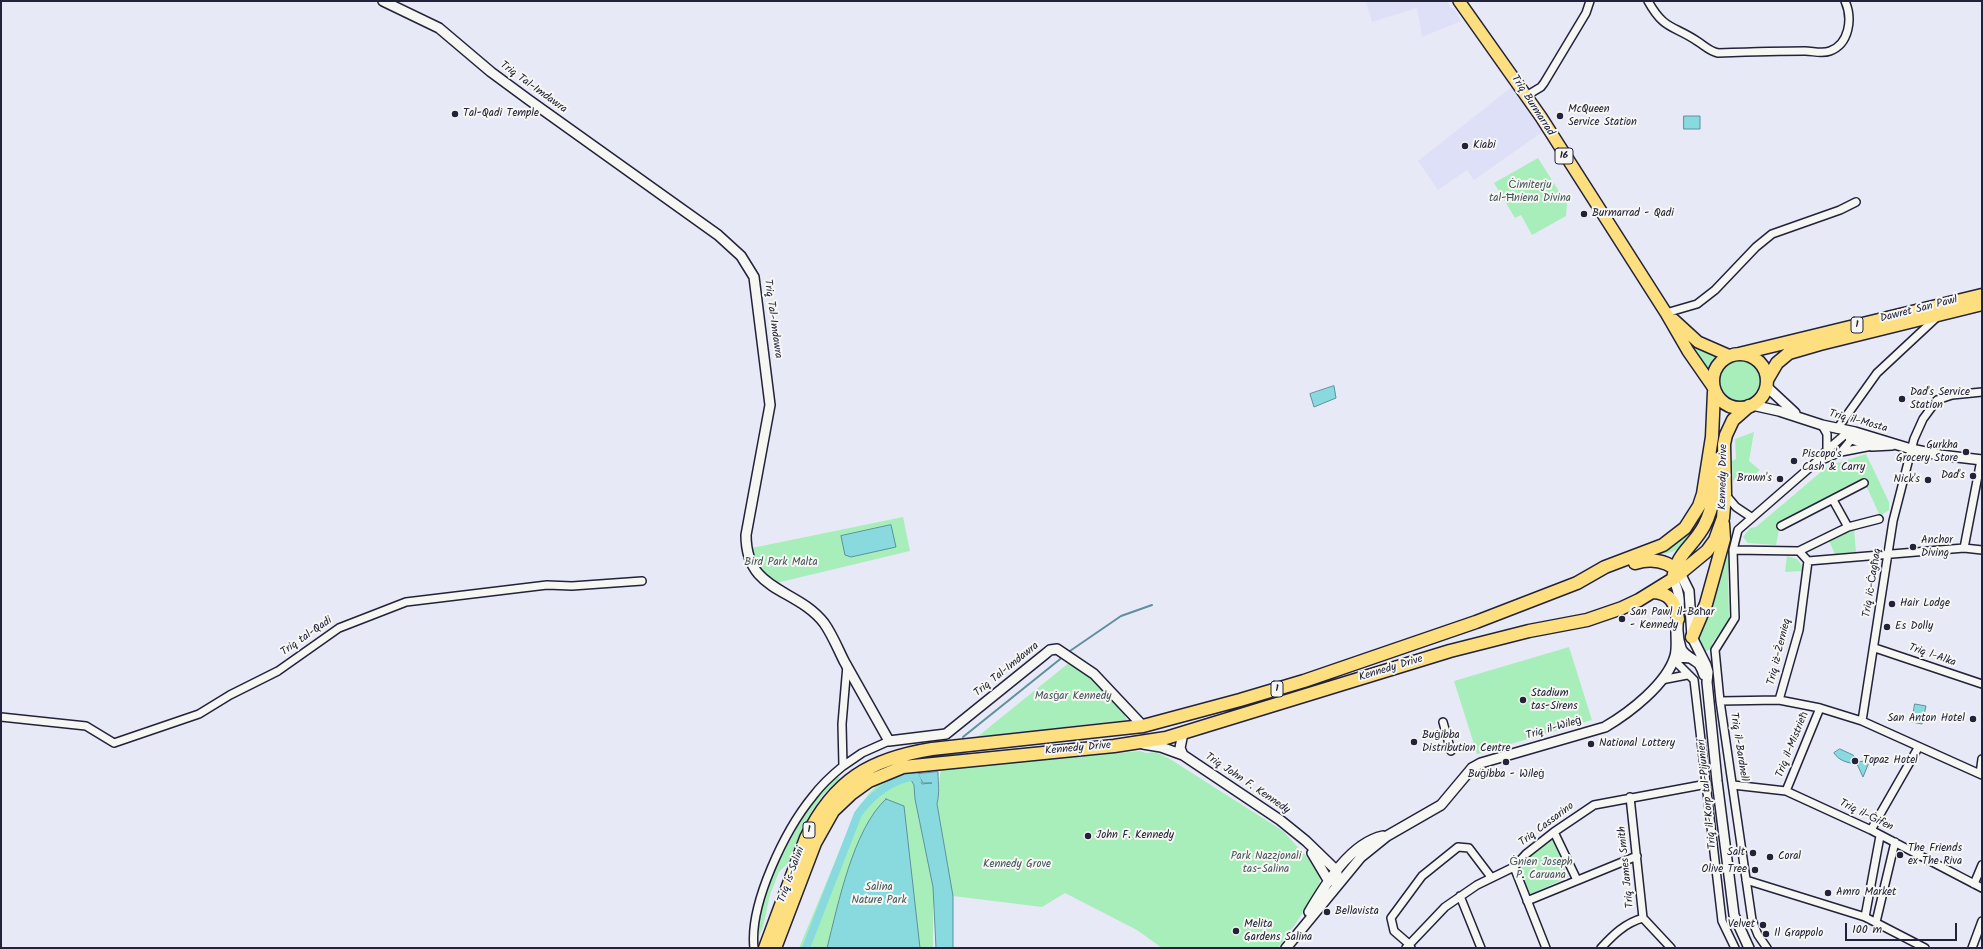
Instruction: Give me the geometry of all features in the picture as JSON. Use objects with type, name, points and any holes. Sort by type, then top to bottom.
[{"type":"highway","name":"Dawret San Pawl","points":[[1735,355],[1982,295]]},
{"type":"highway","name":"Dawret San Pawl","points":[[1766,383],[1777,363],[1789,353],[1982,304]]},
{"type":"highway","points":[[1735,355],[1755,359],[1765,372],[1766,383]]},
{"type":"highway","name":"1","points":[[1714,389],[1713,379],[1718,365],[1735,355]]},
{"type":"highway","name":"1","points":[[1751,406],[1760,398],[1766,383]]},
{"type":"highway","points":[[1714,389],[1726,405],[1741,408],[1751,406]]},
{"type":"highway","name":"Kennedy Drive","points":[[904,753],[1143,726],[1304,681],[1476,622],[1561,590],[1577,583],[1605,567],[1663,545],[1685,528],[1699,506],[1703,494],[1712,437],[1714,389]]},
{"type":"highway","name":"Kennedy Drive","points":[[903,767],[1140,743],[1183,733],[1450,651],[1529,631],[1588,620],[1622,608],[1653,592],[1706,551],[1715,540],[1723,518],[1725,494],[1724,444],[1726,435],[1733,420],[1751,406]]},
{"type":"highway","points":[[1676,573],[1677,561],[1704,526],[1712,506],[1715,491],[1712,437]]},
{"type":"highway","points":[[1692,637],[1706,604],[1720,555],[1724,539],[1723,518]]},
{"type":"highway","points":[[1561,590],[1649,559],[1663,562],[1676,573]]},
{"type":"highway","points":[[1653,592],[1661,592],[1671,599],[1675,604],[1678,619]]},
{"type":"highway","name":"Triq is-Salini","points":[[764,948],[806,838],[824,806],[834,793],[856,775],[875,764],[904,753]]},
{"type":"highway","name":"Triq is-Salini","points":[[775,948],[815,842],[833,811],[851,794],[869,781],[903,767]]},
{"type":"main road","name":"Triq Burmarrad","points":[[1459,1],[1526,96],[1666,313],[1688,351],[1714,389]]},
{"type":"main road","name":"Triq Burmarrad","points":[[1666,313],[1698,342],[1735,355]]},
{"type":"street","name":"Triq Tal-Imdawra","points":[[383,1],[439,28],[491,72],[727,242],[747,265],[757,284],[770,405],[746,535],[746,552],[754,567],[765,582],[806,607],[824,623],[889,741]]},
{"type":"street","points":[[1526,96],[1541,87],[1544,83],[1582,19],[1590,1]]},
{"type":"street","points":[[1648,1],[1658,18],[1663,22],[1676,31],[1697,41],[1706,49],[1718,53],[1830,51],[1843,42],[1846,36],[1848,23],[1845,1]]},
{"type":"street","points":[[1666,313],[1697,304],[1715,290],[1756,247],[1772,234],[1840,210],[1856,202]]},
{"type":"street","points":[[1837,429],[1878,373],[1941,314]]},
{"type":"street","name":"Triq il-Mosta","points":[[1766,383],[1799,416]]},
{"type":"street","name":"Triq iċ-Ċagħaq","points":[[1862,721],[1875,648],[1893,521],[1911,449],[1923,419],[1937,400],[1952,395],[1982,392]]},
{"type":"street","name":"Triq il-Mosta","points":[[1751,406],[1799,416],[1822,425],[1887,441],[1895,445],[1911,449],[1940,455],[1981,460]]},
{"type":"street","points":[[1822,425],[1827,434],[1827,450]]},
{"type":"street","points":[[1814,463],[1848,432]]},
{"type":"street","points":[[1848,432],[1852,439],[1872,446]]},
{"type":"street","points":[[1841,452],[1850,441],[1848,432]]},
{"type":"street","points":[[1814,463],[1841,452],[1872,446],[1895,445]]},
{"type":"street","points":[[1964,548],[1980,473],[1981,460]]},
{"type":"street","name":"Triq il-Bardnell","points":[[1767,948],[1758,935],[1752,920],[1720,701],[1715,650],[1735,618],[1733,550],[1738,530],[1814,463]]},
{"type":"street","points":[[1781,526],[1864,484]]},
{"type":"street","points":[[1725,494],[1736,507],[1751,517]]},
{"type":"street","points":[[1833,500],[1848,527]]},
{"type":"street","points":[[1733,550],[1799,551],[1848,527],[1879,518]]},
{"type":"street","points":[[1799,551],[1808,561],[1964,548],[1982,550]]},
{"type":"street","name":"Triq iż-Żernieq","points":[[1779,700],[1799,630],[1808,561]]},
{"type":"street","points":[[1676,573],[1681,602],[1676,632],[1676,656],[1687,675],[1694,680],[1722,920],[1735,948]]},
{"type":"street","points":[[1676,573],[1689,591],[1692,637]]},
{"type":"street","name":"Triq tal-Qadi","points":[[1,717],[86,726],[114,743],[199,714],[230,695],[278,671],[339,628],[406,602],[547,585],[572,586],[642,580]]},
{"type":"street","name":"Triq il-Wileġ","points":[[1334,879],[1387,836],[1448,799],[1472,768],[1482,763],[1604,727],[1623,716],[1643,700],[1661,680],[1676,656],[1692,637]]},
{"type":"street","name":"Triq il-Korp tal-Pijunieri","points":[[1692,637],[1708,672],[1707,682],[1717,781],[1734,915],[1749,948]]},
{"type":"street","name":"Triq l-Alka","points":[[1875,648],[1982,684]]},
{"type":"street","name":"Triq Tal-Imdawra","points":[[754,948],[754,926],[772,866],[795,822],[826,780],[862,753],[889,741],[946,734],[1050,650],[1057,649],[1094,674],[1143,726]]},
{"type":"street","name":"Triq il-Korp tal-Pijunieri","points":[[1676,656],[1693,660],[1700,665],[1707,682]]},
{"type":"street","points":[[843,766],[842,724],[847,665]]},
{"type":"street","points":[[1661,680],[1687,675]]},
{"type":"street","points":[[1720,701],[1779,700],[1820,708],[1862,721],[1918,748],[1981,775],[1982,759]]},
{"type":"street","name":"Triq il-Mistrieħ","points":[[1786,791],[1820,708]]},
{"type":"street","points":[[1442,722],[1451,751]]},
{"type":"street","points":[[1183,733],[1180,748],[1183,755]]},
{"type":"street","name":"Triq John F. Kennedy","points":[[1140,743],[1161,747],[1183,755],[1280,820],[1296,833],[1334,879]]},
{"type":"street","points":[[1871,830],[1918,748]]},
{"type":"street","name":"Triq Cassarino","points":[[1409,947],[1445,907],[1491,877],[1514,867],[1526,854],[1554,832],[1594,805],[1630,797],[1707,784]]},
{"type":"street","name":"Triq il-Ġifen","points":[[1733,785],[1786,791],[1871,830],[1982,888]]},
{"type":"street","name":"Triq James Smith","points":[[1630,797],[1643,918],[1671,948]]},
{"type":"street","points":[[1554,832],[1577,880]]},
{"type":"street","name":"Triq il-Wileġ","points":[[1286,948],[1334,879],[1358,848],[1375,838],[1387,836]]},
{"type":"street","points":[[1865,917],[1880,836]]},
{"type":"street","points":[[1876,922],[1895,842]]},
{"type":"street","points":[[1409,947],[1394,931],[1391,918],[1422,876],[1431,868],[1458,847],[1469,848],[1491,877]]},
{"type":"street","points":[[1527,901],[1637,856]]},
{"type":"street","points":[[1974,884],[1982,865]]},
{"type":"street","points":[[1514,867],[1546,948]]},
{"type":"street","points":[[1746,880],[1865,917],[1925,948]]},
{"type":"street","points":[[1460,896],[1481,948]]},
{"type":"street","points":[[1601,948],[1617,931],[1634,920],[1643,918]]},
{"type":"street","points":[[1972,948],[1982,921]]},
{"type":"shaded area","points":[[1447,1],[1451,8],[1454,8],[1461,21],[1422,37],[1417,8],[1372,22],[1366,2]]},
{"type":"shaded area","points":[[1513,86],[1544,131],[1474,180],[1467,170],[1438,190],[1418,161]]},
{"type":"green space","name":"Ċimiterju tal-Ħniena Divina","points":[[1538,158],[1567,204],[1566,216],[1532,235],[1521,215],[1515,218],[1494,183]]},
{"type":"green space","points":[[1697,347],[1716,357],[1708,371],[1694,351]]},
{"type":"green space","points":[[1740,361],[1748,363],[1754,367],[1758,373],[1760,381],[1758,389],[1754,395],[1748,399],[1740,401],[1732,399],[1726,395],[1722,389],[1720,381],[1722,373],[1726,367],[1732,363]]},
{"type":"green space","points":[[1754,432],[1749,461],[1760,470],[1751,478],[1748,472],[1733,481],[1732,461],[1736,459],[1735,439]]},
{"type":"green space","points":[[1866,454],[1889,502],[1889,510],[1880,516],[1864,481],[1777,524],[1779,530],[1776,545],[1748,543],[1743,537],[1750,528],[1756,527],[1828,466]]},
{"type":"green space","points":[[1707,501],[1695,532],[1682,547],[1663,554],[1651,554]]},
{"type":"green space","name":"Bird Park Malta","points":[[903,517],[910,551],[772,584],[751,558],[752,548]]},
{"type":"green space","points":[[1854,529],[1856,552],[1835,554],[1829,541]]},
{"type":"green space","points":[[1725,555],[1730,555],[1728,573],[1729,620],[1712,643],[1712,649],[1703,652],[1697,640]]},
{"type":"green space","points":[[1787,556],[1797,559],[1801,564],[1803,571],[1785,572]]},
{"type":"green space","name":"Stadium tas-Sirens","points":[[1569,647],[1592,720],[1477,754],[1454,681]]},
{"type":"green space","name":"Masġar Kennedy","points":[[1070,662],[1103,686],[1117,702],[1127,720],[977,737]]},
{"type":"green space","points":[[1140,751],[1146,753],[1156,752],[1170,759],[1283,831],[1318,869],[1320,880],[1319,888],[1292,929],[1286,932],[1286,936],[1278,948],[1162,948],[1137,930],[1065,893],[1042,907],[953,896],[937,804],[941,770]]},
{"type":"green space","points":[[835,774],[840,778],[823,795],[812,811],[800,833],[791,860],[779,872],[770,895],[763,927],[757,940],[765,896],[782,851],[807,809]]},
{"type":"green space","name":"Salina Nature Park","points":[[908,775],[914,785],[915,799],[933,887],[933,948],[799,948],[854,816],[864,799],[881,783],[889,779]]},
{"type":"green space","name":"Ġnien Joseph P. Caruana","points":[[1552,838],[1568,877],[1529,895],[1520,871],[1524,859]]},
{"type":"water","points":[[1684,116],[1700,116],[1700,129],[1684,129]]},
{"type":"water","points":[[1334,386],[1336,398],[1314,407],[1310,394]]},
{"type":"water","points":[[891,525],[896,547],[851,557],[845,555],[841,536]]},
{"type":"water","points":[[1915,704],[1926,706],[1922,724],[1912,722]]},
{"type":"water","points":[[1840,749],[1853,755],[1858,762],[1870,760],[1863,777],[1857,764],[1844,761],[1836,756],[1834,753]]},
{"type":"water","points":[[938,772],[939,791],[937,804],[953,896],[953,948],[936,948],[933,887],[915,799],[914,785],[908,775],[917,774],[922,784],[932,783],[923,783],[918,774]]},
{"type":"water","points":[[886,799],[904,806],[920,948],[827,948],[848,869],[856,848],[864,829],[874,812]]},
{"type":"waterway","points":[[1067,653],[1121,616],[1152,605]]},
{"type":"waterway","points":[[963,737],[1064,656]]},
{"type":"waterway","points":[[806,948],[858,814],[863,807],[883,789],[906,778],[915,776],[917,780]]},
{"type":"place","name":"Tal-Qadi Temple","points":[[455,114]]},
{"type":"place","name":"McQueen Service Station","points":[[1560,116]]},
{"type":"place","name":"Kiabi","points":[[1465,146]]},
{"type":"place","name":"Burmarrad - Qadi","points":[[1584,214]]},
{"type":"place","name":"Dad's Service Station","points":[[1902,399]]},
{"type":"place","name":"Gurkha Grocery Store","points":[[1966,452]]},
{"type":"place","name":"Piscopo's Cash & Carry","points":[[1794,461]]},
{"type":"place","name":"Dad's","points":[[1973,476]]},
{"type":"place","name":"Brown's","points":[[1780,479]]},
{"type":"place","name":"Nick's","points":[[1928,480]]},
{"type":"place","name":"Anchor Diving","points":[[1913,547]]},
{"type":"place","name":"Hair Lodge","points":[[1892,604]]},
{"type":"place","name":"San Pawl il-Baħar - Kennedy","points":[[1622,619]]},
{"type":"place","name":"Es Dolly","points":[[1887,627]]},
{"type":"place","name":"Stadium tas-Sirens","points":[[1523,700]]},
{"type":"place","name":"San Anton Hotel","points":[[1973,719]]},
{"type":"place","name":"Buġibba Distribution Centre","points":[[1414,742]]},
{"type":"place","name":"National Lottery","points":[[1591,744]]},
{"type":"place","name":"Topaz Hotel","points":[[1855,761]]},
{"type":"place","name":"Buġibba - Wileġ","points":[[1506,762]]},
{"type":"place","name":"John F. Kennedy","points":[[1088,836]]},
{"type":"place","name":"Salt","points":[[1753,853]]},
{"type":"place","name":"The Friends ex The Riva","points":[[1900,855]]},
{"type":"place","name":"Coral","points":[[1770,857]]},
{"type":"place","name":"Olive Tree","points":[[1755,870]]},
{"type":"place","name":"Amro Market","points":[[1828,893]]},
{"type":"place","name":"Bellavista","points":[[1327,912]]},
{"type":"place","name":"Velvet","points":[[1763,925]]},
{"type":"place","name":"Melita Gardens Salina","points":[[1236,931]]},
{"type":"place","name":"Il Grappolo","points":[[1766,934]]},
{"type":"park label","name":"Park Nazzjonali tas-Salina","points":[[1266,863]]},
{"type":"park label","name":"Kennedy Grove","points":[[1017,865]]}]
